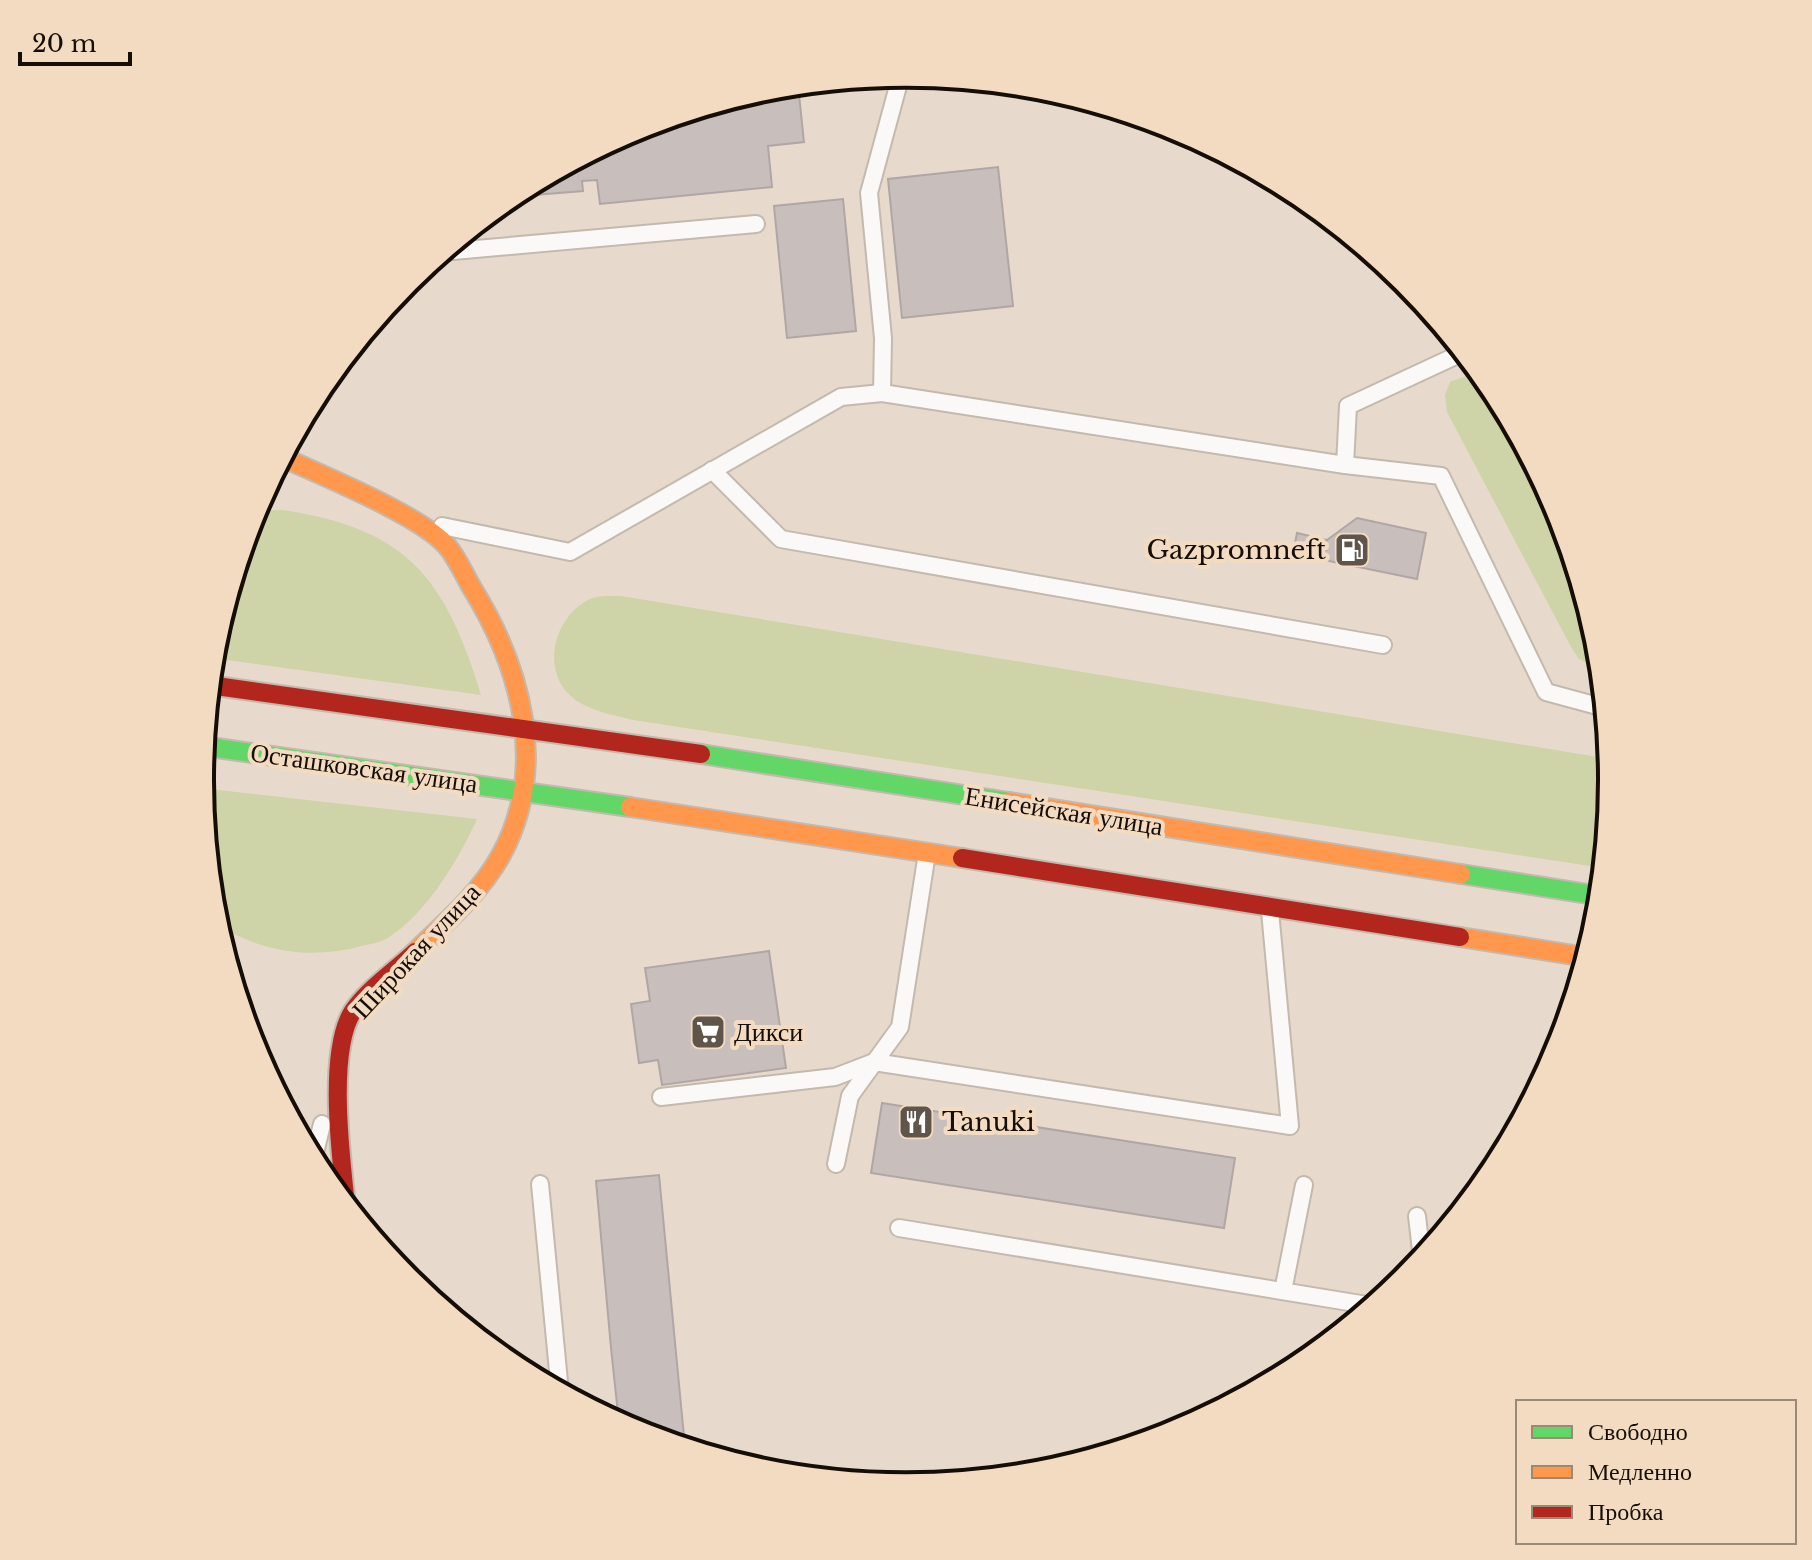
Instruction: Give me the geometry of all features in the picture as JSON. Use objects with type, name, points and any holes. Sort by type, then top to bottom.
[{"type":"main road","points":[[292,462],[354,491]]},
{"type":"main road","points":[[283,478],[354,491]]},
{"type":"main road","name":"Широкая улица","points":[[343,1182],[338,1133],[338,1059],[342,1034],[354,1010],[460,909],[500,857],[525,791],[527,730],[512,665],[483,605],[446,545],[403,515],[354,491]]},
{"type":"main road","points":[[221,687],[527,730]]},
{"type":"main road","name":"Енисейская улица","points":[[527,730],[653,746],[1588,894]]},
{"type":"main road","name":"Осташковская улица","points":[[215,748],[525,791]]},
{"type":"main road","points":[[525,791],[1575,955]]},
{"type":"main road","points":[[1409,865],[1428,874],[1437,888]]},
{"type":"main road","points":[[1401,926],[1418,924],[1431,915]]},
{"type":"lane","points":[[882,393],[883,338],[869,193],[897,88]]},
{"type":"lane","points":[[462,250],[756,224]]},
{"type":"lane","points":[[1345,465],[1348,406],[1453,357]]},
{"type":"lane","points":[[403,515],[481,536],[570,552],[841,397],[882,393],[1345,465],[1441,476],[1546,692],[1594,705]]},
{"type":"lane","points":[[712,470],[781,539],[1383,645]]},
{"type":"lane","points":[[836,1164],[850,1096],[900,1027],[927,852]]},
{"type":"lane","points":[[661,1097],[835,1077],[874,1062],[1290,1126],[1269,905]]},
{"type":"lane","name":"Широкая улица","points":[[318,1143],[338,1059]]},
{"type":"lane","points":[[540,1184],[559,1378]]},
{"type":"lane","points":[[1283,1291],[1304,1185]]},
{"type":"lane","points":[[1417,1216],[1420,1242]]},
{"type":"lane","points":[[899,1228],[1358,1303]]},
{"type":"green space","points":[[1467,376],[1527,474],[1561,558],[1588,663],[1579,659],[1571,647],[1447,412],[1445,395],[1450,382]]},
{"type":"green space","points":[[269,510],[283,510],[326,519],[362,530],[391,546],[415,566],[435,590],[452,619],[481,695],[225,660],[238,601]]},
{"type":"green space","points":[[621,596],[1597,757],[1597,825],[1592,866],[633,720],[606,713],[587,707],[572,697],[558,678],[555,665],[554,652],[562,626],[579,606],[597,597]]},
{"type":"green space","points":[[214,789],[477,819],[451,868],[427,901],[386,939],[343,950],[305,953],[269,947],[233,934],[220,870]]},
{"type":"building","points":[[799,97],[804,142],[768,146],[772,187],[600,204],[597,180],[582,181],[583,191],[538,195],[600,159],[641,141],[727,112]]},
{"type":"building","points":[[998,167],[1013,306],[902,318],[888,179]]},
{"type":"building","points":[[843,199],[856,331],[787,338],[774,206]]},
{"type":"building","points":[[1357,518],[1426,533],[1417,579],[1324,560],[1327,540]]},
{"type":"building","points":[[1297,533],[1327,540],[1324,560],[1293,553]]},
{"type":"building","name":"Дикси","points":[[769,951],[786,1068],[662,1085],[658,1060],[639,1063],[631,1004],[650,1001],[645,968]]},
{"type":"building","points":[[882,1103],[1235,1158],[1224,1228],[871,1173]]},
{"type":"building","points":[[659,1175],[684,1435],[617,1409],[596,1181]]},
{"type":"traffic: fast","points":[[215,748],[630,807]]},
{"type":"traffic: fast","points":[[701,754],[1009,802]]},
{"type":"traffic: fast","points":[[1461,874],[1588,894]]},
{"type":"traffic: slow","points":[[292,461],[394,509],[447,546],[490,619],[516,686],[526,755],[523,789],[515,823],[492,871],[461,908],[415,952]]},
{"type":"traffic: slow","points":[[1009,802],[1461,874]]},
{"type":"traffic: slow","points":[[630,807],[962,858]]},
{"type":"traffic: slow","points":[[1460,937],[1575,955]]},
{"type":"traffic: jam","points":[[221,687],[701,754]]},
{"type":"traffic: jam","points":[[962,858],[1460,937]]},
{"type":"traffic: jam","points":[[343,1182],[338,1078],[345,1029],[359,1003],[415,952]]},
{"type":"place","name":"Gazpromneft","points":[[1352,550]]},
{"type":"place","name":"Дикси","points":[[708,1032]]},
{"type":"place","name":"Tanuki","points":[[916,1122]]}]
